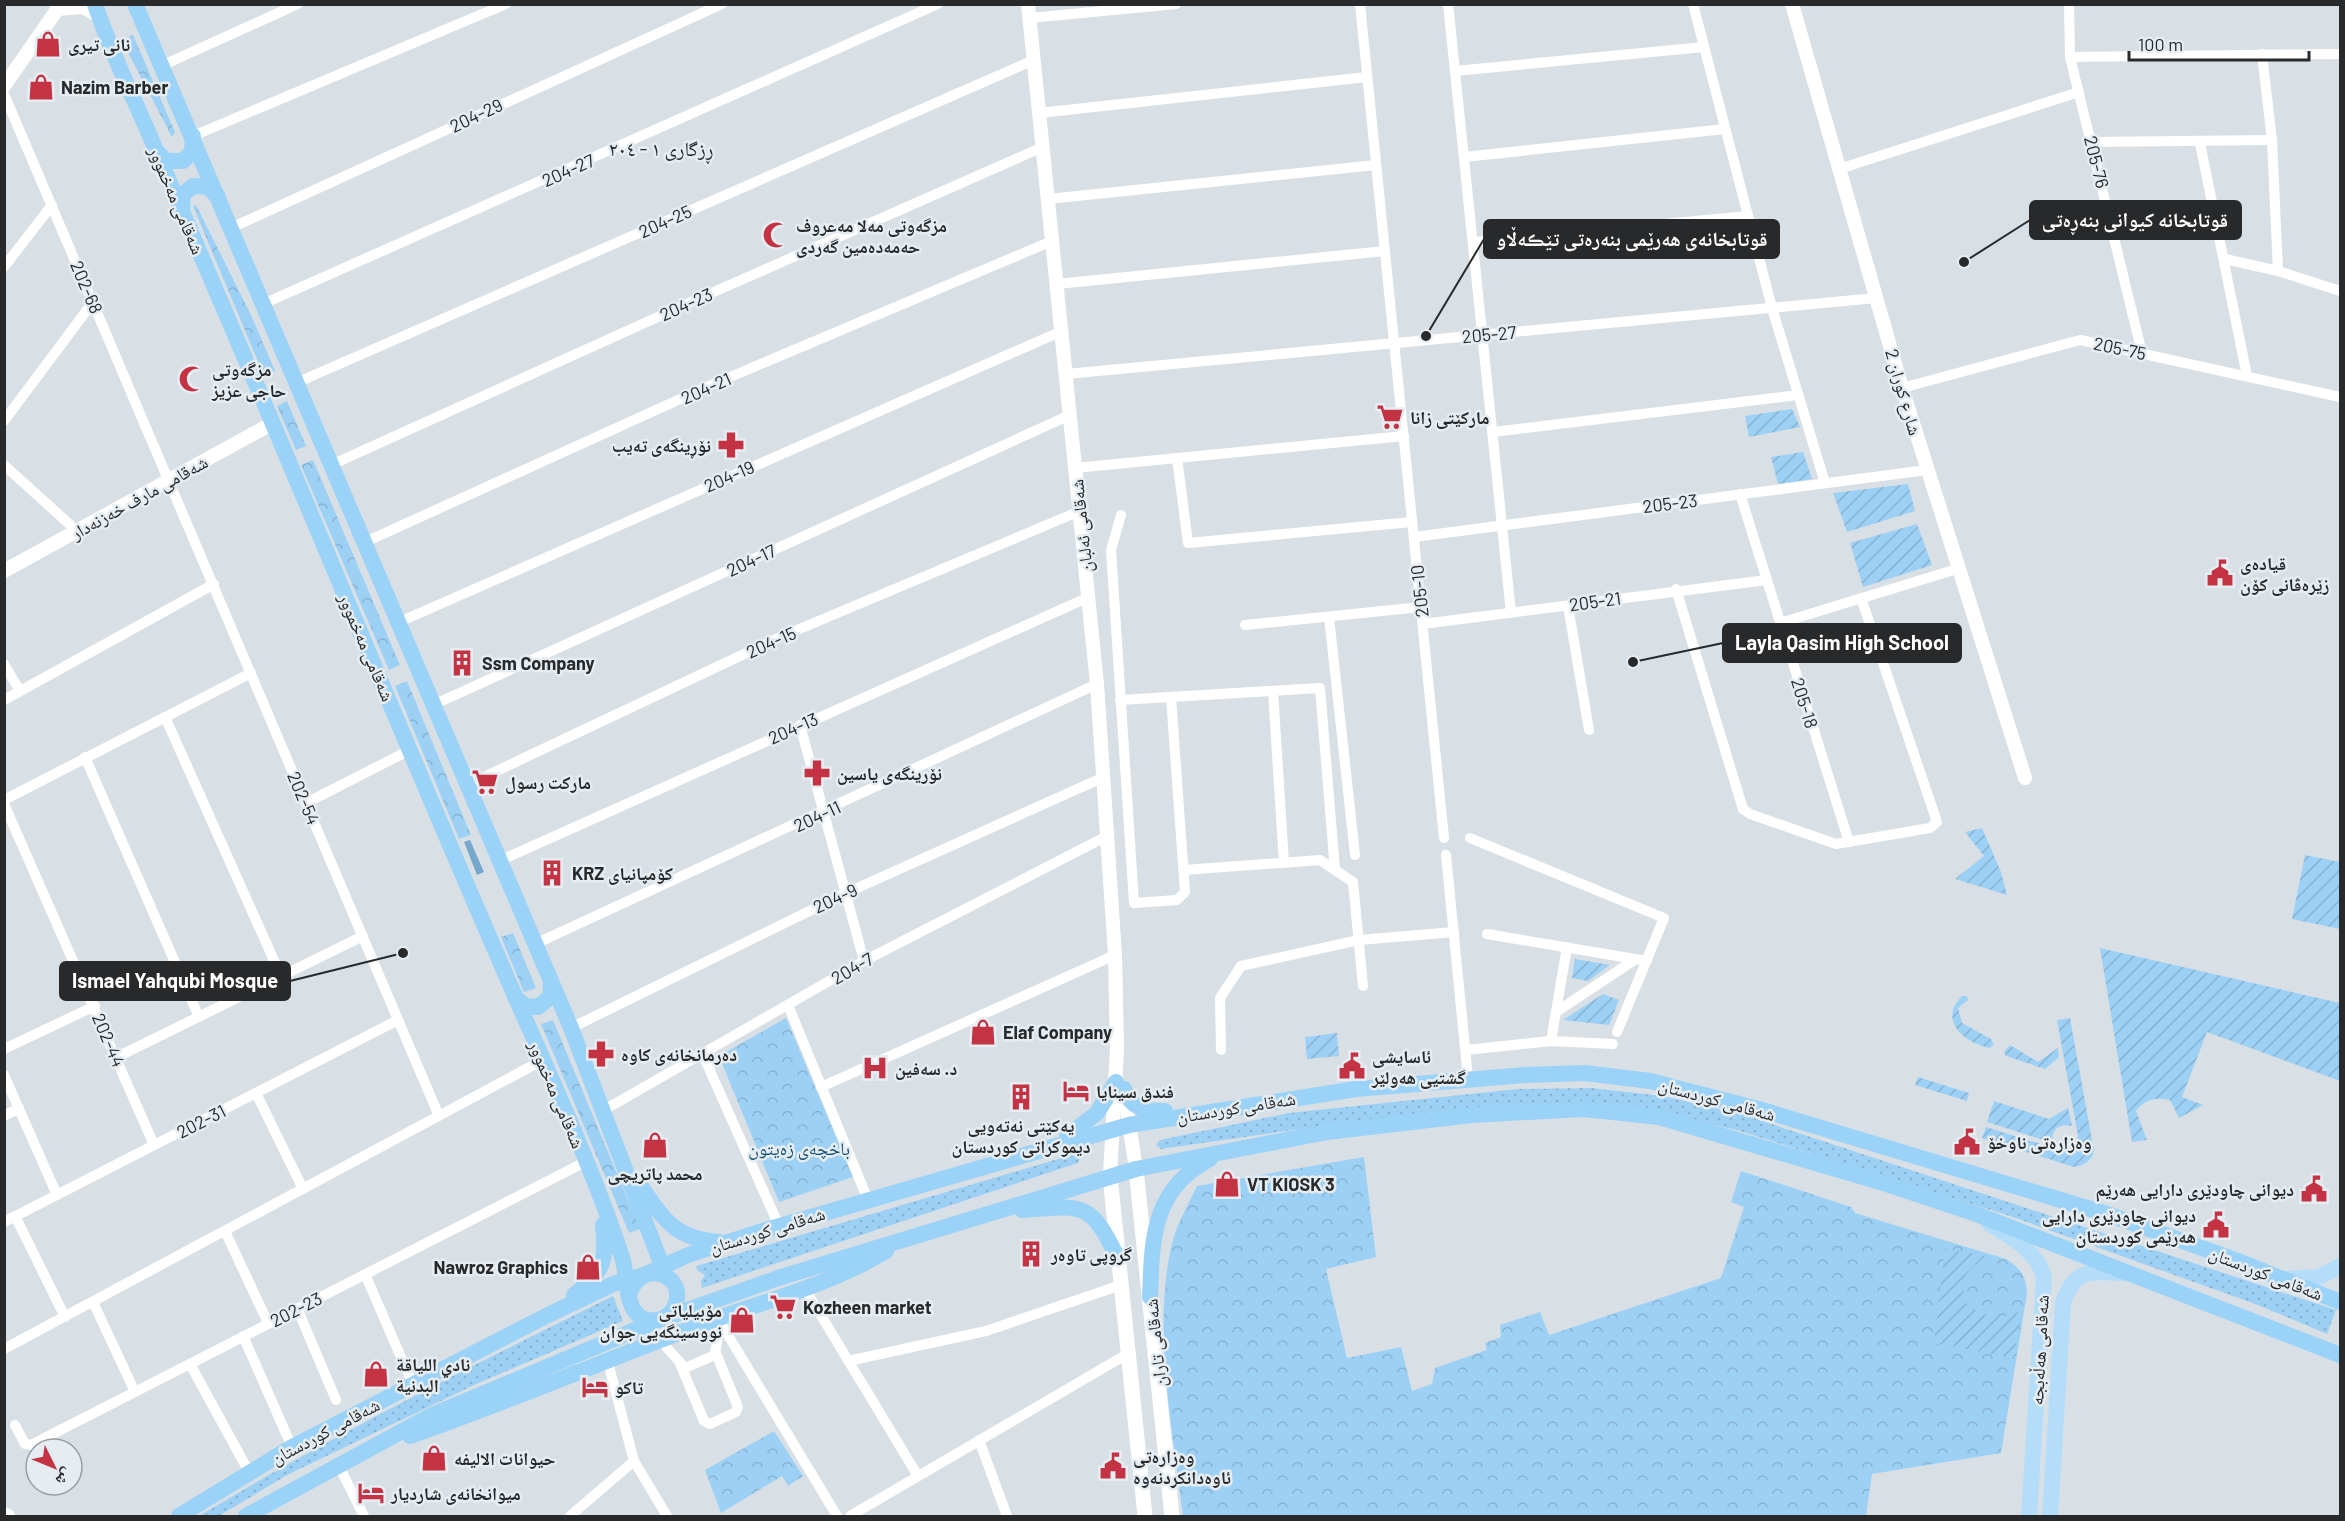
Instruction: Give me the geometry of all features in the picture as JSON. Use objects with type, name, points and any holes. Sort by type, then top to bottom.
[{"type":"highway","name":"شەقامی مەخموور","points":[[97,10],[543,1060],[634,1283],[630,1301],[637,1315],[644,1319],[659,1320],[672,1311],[676,1304],[676,1289],[664,1271],[571,1028],[135,4]]},
{"type":"highway","points":[[157,152],[166,161],[183,161],[192,152],[192,136]]},
{"type":"highway","points":[[182,210],[183,194],[193,186],[208,187],[219,198]]},
{"type":"highway","points":[[515,996],[525,1006],[541,1006],[551,994],[549,979]]},
{"type":"highway","name":"شەقامی کوردستان","points":[[664,1271],[726,1242],[1129,1125],[1356,1089],[1468,1078],[1585,1073],[1650,1081],[1762,1110],[2107,1214],[2286,1279],[2340,1302]]},
{"type":"highway","points":[[1033,1151],[1053,1144],[1090,1120],[1120,1085],[1134,1105],[1144,1110],[1205,1112]]},
{"type":"highway","name":"شەقامی کوردستان","points":[[246,1516],[370,1451],[430,1416],[659,1320],[778,1278],[1136,1169],[1327,1132],[1472,1115],[1584,1109],[1670,1120],[1880,1182],[1976,1214],[2189,1294],[2340,1355]]},
{"type":"highway","points":[[1150,1298],[1154,1233],[1167,1199],[1178,1182],[1192,1168],[1236,1148]]},
{"type":"highway","points":[[625,1166],[675,1230],[690,1238],[726,1242]]},
{"type":"highway","points":[[546,1316],[593,1281],[602,1267],[606,1245],[601,1203]]},
{"type":"highway","points":[[994,1212],[1073,1206],[1081,1208],[1108,1238],[1117,1257]]},
{"type":"highway","name":"شەقامی کوردستان","points":[[370,1451],[607,1359],[859,1268],[908,1239]]},
{"type":"highway","points":[[634,1283],[664,1271]]},
{"type":"highway","name":"شەقامی کوردستان","points":[[179,1516],[292,1447],[546,1316],[613,1284],[634,1283]]},
{"type":"highway","name":"شەقامی کوردستان","points":[[2189,1294],[2217,1314],[2340,1366]]},
{"type":"main road","name":"شەقامی تاران","points":[[1136,1169],[1172,1516]]},
{"type":"main road","name":"شەقامی تاران","points":[[1110,1176],[1145,1516]]},
{"type":"main road","name":"شەقامی هەڵەبجە","points":[[1976,1214],[2020,1244],[2036,1259],[2044,1278],[2029,1516]]},
{"type":"main road","points":[[2286,1279],[2319,1277],[2340,1266]]},
{"type":"main road","name":"شەقامی هەڵەبجە","points":[[2050,1516],[2063,1303],[2070,1283],[2088,1273],[2133,1273]]},
{"type":"main road","points":[[2034,1436],[2054,1437]]},
{"type":"main road","points":[[1141,1476],[1168,1473]]},
{"type":"street","points":[[161,66],[298,4]]},
{"type":"street","points":[[192,136],[506,4]]},
{"type":"street","name":"204-29","points":[[231,228],[722,4]]},
{"type":"street","name":"204-27","points":[[263,304],[938,4]]},
{"type":"street","points":[[1029,11],[1176,4]]},
{"type":"street","name":"205-10","points":[[1360,4],[1444,838]]},
{"type":"street","points":[[1448,4],[1511,613]]},
{"type":"street","points":[[1693,4],[1772,308],[1825,483]]},
{"type":"street","name":"شارع كوران 2","points":[[1792,4],[1902,388],[1957,569],[2025,778]]},
{"type":"street","name":"205-76","points":[[2069,4],[2070,57],[2142,353]]},
{"type":"street","points":[[4,86],[59,7],[97,10]]},
{"type":"street","name":"شەقامی ئەلبان","points":[[1029,11],[1097,684],[1115,955],[1120,1085],[1136,1169]]},
{"type":"street","points":[[1455,71],[1704,47]]},
{"type":"street","points":[[2262,54],[2272,140],[2278,271]]},
{"type":"street","points":[[2070,57],[2340,54]]},
{"type":"street","name":"204-25","points":[[296,383],[1034,60]]},
{"type":"street","points":[[1040,113],[1367,77]]},
{"type":"street","points":[[1839,169],[2079,92]]},
{"type":"street","name":"202-68","points":[[4,94],[170,480]]},
{"type":"street","points":[[1464,156],[1725,129]]},
{"type":"street","points":[[2092,142],[2272,140]]},
{"type":"street","points":[[2200,142],[2247,376]]},
{"type":"street","name":"204-23","points":[[331,465],[691,302],[1043,147]]},
{"type":"street","points":[[1048,199],[1376,165]]},
{"type":"street","points":[[4,267],[52,205]]},
{"type":"street","points":[[1474,242],[1748,216]]},
{"type":"street","name":"204-21","points":[[363,543],[711,385],[1052,241]]},
{"type":"street","points":[[1057,284],[1385,251]]},
{"type":"street","points":[[2225,259],[2278,271],[2340,291]]},
{"type":"street","name":"205-27","points":[[1066,374],[1876,298]]},
{"type":"street","points":[[4,421],[93,302]]},
{"type":"street","name":"204-19","points":[[398,623],[1062,331]]},
{"type":"street","name":"205-75","points":[[1902,388],[2080,340],[2340,396]]},
{"type":"street","points":[[1493,432],[1798,395]]},
{"type":"street","name":"204-17","points":[[433,705],[1070,415]]},
{"type":"street","name":"شەقامی مارف خەزنەدار","points":[[4,571],[273,423]]},
{"type":"street","points":[[1075,468],[1404,436]]},
{"type":"street","points":[[1176,458],[1188,543],[1412,522]]},
{"type":"street","points":[[4,465],[77,531]]},
{"type":"street","name":"205-23","points":[[1414,537],[1927,470]]},
{"type":"street","name":"202-54","points":[[170,480],[440,1116]]},
{"type":"street","name":"205-18","points":[[1740,494],[1849,842]]},
{"type":"street","name":"204-15","points":[[467,785],[778,638],[1080,511]]},
{"type":"street","points":[[1120,516],[1111,550],[1134,903],[1178,900],[1185,892],[1171,697]]},
{"type":"street","points":[[1780,623],[1957,569]]},
{"type":"street","name":"205-21","points":[[1423,624],[1568,606],[1676,589],[1767,580]]},
{"type":"street","points":[[4,700],[214,584]]},
{"type":"street","points":[[1676,589],[1737,796],[1743,809],[1750,814],[1836,844],[1930,828],[1936,825],[1938,819],[1861,598]]},
{"type":"street","name":"204-13","points":[[499,861],[1089,597]]},
{"type":"street","points":[[1568,606],[1589,730]]},
{"type":"street","points":[[1245,625],[1421,607]]},
{"type":"street","points":[[1329,617],[1355,855]]},
{"type":"street","points":[[4,664],[20,691]]},
{"type":"street","points":[[4,802],[85,757],[251,673]]},
{"type":"street","name":"204-11","points":[[535,944],[824,813],[1097,684]]},
{"type":"street","points":[[1120,700],[1320,688],[1335,870]]},
{"type":"street","points":[[1273,691],[1284,863]]},
{"type":"street","points":[[165,717],[281,976]]},
{"type":"street","points":[[801,725],[844,894],[864,961]]},
{"type":"street","points":[[306,803],[410,750]]},
{"type":"street","points":[[85,757],[199,1017]]},
{"type":"street","name":"204-9","points":[[571,1028],[844,894],[1104,777]]},
{"type":"street","name":"202-44","points":[[4,802],[154,1145]]},
{"type":"street","name":"204-7","points":[[604,1110],[864,961],[1107,836]]},
{"type":"street","points":[[1470,838],[1664,918],[1641,960],[1617,1032]]},
{"type":"street","points":[[1446,855],[1468,1078]]},
{"type":"street","points":[[1184,870],[1320,860],[1353,882],[1363,986]]},
{"type":"street","points":[[1221,1050],[1221,994],[1240,966],[1359,940],[1454,932]]},
{"type":"street","points":[[1486,934],[1641,960]]},
{"type":"street","points":[[117,1057],[363,936]]},
{"type":"street","points":[[1551,1041],[1567,947]]},
{"type":"street","points":[[821,1087],[1115,955]]},
{"type":"street","points":[[1556,1012],[1641,960]]},
{"type":"street","points":[[788,1005],[868,1200]]},
{"type":"street","points":[[4,1049],[95,1006]]},
{"type":"street","name":"202-31","points":[[4,1222],[398,1020]]},
{"type":"street","points":[[1466,1050],[1551,1041],[1614,1044]]},
{"type":"street","points":[[702,1055],[779,1226]]},
{"type":"street","points":[[4,1349],[543,1060]]},
{"type":"street","points":[[4,1075],[57,1195]]},
{"type":"street","name":"شەقامی ئەلبان","points":[[1110,1176],[1111,1130],[1120,1085]]},
{"type":"street","points":[[256,1093],[303,1189]]},
{"type":"street","points":[[4,1116],[19,1108]]},
{"type":"street","name":"202-23","points":[[15,1425],[26,1444],[31,1445],[585,1162]]},
{"type":"street","points":[[15,1216],[65,1317]]},
{"type":"street","points":[[225,1231],[268,1323]]},
{"type":"street","points":[[365,1274],[413,1385]]},
{"type":"street","points":[[848,1361],[986,1331],[1121,1285]]},
{"type":"street","points":[[805,1289],[918,1476]]},
{"type":"street","points":[[93,1302],[135,1392]]},
{"type":"street","points":[[297,1308],[336,1400]]},
{"type":"street","points":[[660,1340],[685,1368],[715,1355],[720,1317]]},
{"type":"street","points":[[720,1317],[723,1327],[837,1516]]},
{"type":"street","points":[[243,1336],[292,1447]]},
{"type":"street","points":[[679,1361],[704,1421],[710,1424],[736,1412],[738,1407],[715,1351]]},
{"type":"street","points":[[850,1516],[1129,1353]]},
{"type":"street","points":[[607,1359],[634,1461],[667,1516]]},
{"type":"street","points":[[190,1364],[249,1472]]},
{"type":"street","points":[[979,1440],[1007,1516]]},
{"type":"street","points":[[570,1516],[634,1461]]},
{"type":"street","points":[[339,1466],[364,1516]]},
{"type":"green space","points":[[133,35],[175,132],[172,137],[121,39]]},
{"type":"green space","points":[[196,205],[251,315],[275,371],[264,376],[193,206]]},
{"type":"green space","points":[[287,401],[306,446],[296,450],[277,406]]},
{"type":"green space","points":[[1792,409],[1800,427],[1749,437],[1745,416]]},
{"type":"green space","points":[[1803,452],[1812,479],[1778,484],[1771,457]]},
{"type":"green space","points":[[313,460],[400,665],[389,670],[301,465]]},
{"type":"green space","points":[[1908,484],[1915,511],[1847,532],[1833,493]]},
{"type":"green space","points":[[1917,524],[1932,565],[1863,587],[1850,543]]},
{"type":"green space","points":[[407,681],[471,835],[459,839],[395,686]]},
{"type":"green space","points":[[1982,828],[2001,872],[2007,895],[1955,879],[1984,856],[1965,832]]},
{"type":"green space","points":[[2305,855],[2340,862],[2340,929],[2292,919]]},
{"type":"green space","points":[[513,933],[536,988],[524,992],[501,937]]},
{"type":"green space","points":[[2100,948],[2340,1003],[2340,1081],[2207,1032],[2182,1097],[2203,1105],[2179,1118],[2170,1100],[2147,1101],[2136,1111],[2147,1140],[2132,1142]]},
{"type":"green space","points":[[1575,959],[1610,965],[1588,981],[1572,978]]},
{"type":"green space","points":[[1603,994],[1619,1000],[1609,1025],[1563,1020]]},
{"type":"green space","points":[[1962,996],[1967,996],[1968,1000],[1958,1008],[1962,1023],[1991,1039],[1994,1044],[1990,1048],[1972,1041],[1957,1030],[1952,1014]]},
{"type":"green space","name":"باخچەی زەیتون","points":[[786,1018],[853,1177],[779,1202],[719,1056]]},
{"type":"green space","points":[[2070,1018],[2094,1151],[2087,1162],[2074,1167],[1982,1138],[1986,1127],[2063,1151],[2075,1146],[2078,1136],[2057,1020]]},
{"type":"green space","points":[[553,1020],[640,1229],[629,1233],[541,1024]]},
{"type":"green space","points":[[1337,1033],[1339,1056],[1307,1059],[1305,1037]]},
{"type":"green space","points":[[2010,1045],[2038,1062],[2058,1048],[2059,1057],[2045,1069],[2006,1056],[2004,1052]]},
{"type":"green space","points":[[1918,1077],[1969,1093],[1967,1101],[1915,1085]]},
{"type":"green space","points":[[1591,1088],[1663,1096],[1744,1115],[2336,1310],[2327,1334],[2258,1305],[2010,1216],[1740,1131],[1661,1112],[1520,1105],[1293,1130],[1161,1149],[1156,1145],[1160,1140],[1289,1113],[1518,1089]]},
{"type":"green space","points":[[1994,1101],[2049,1119],[2068,1108],[2072,1126],[2056,1128],[2052,1138],[2053,1143],[1987,1122]]},
{"type":"green space","points":[[1075,1154],[1081,1156],[1078,1163],[702,1288],[701,1281],[705,1275],[698,1271],[696,1266]]},
{"type":"green space","points":[[1364,1157],[1376,1257],[1326,1269],[1347,1358],[1401,1347],[1412,1391],[1432,1384],[1435,1368],[1487,1350],[1485,1343],[1501,1337],[1500,1325],[1540,1312],[1549,1335],[1721,1278],[1744,1207],[1731,1202],[1741,1171],[1851,1207],[1855,1213],[2006,1259],[2019,1269],[2024,1277],[2027,1293],[2001,1453],[1872,1474],[1866,1516],[1183,1516],[1166,1378],[1164,1307],[1173,1240],[1197,1186]]},
{"type":"green space","points":[[1945,1249],[1987,1256],[1973,1266],[1965,1276],[1964,1288],[1967,1305],[1981,1313],[2001,1317],[2023,1310],[2013,1358],[1934,1343]]},
{"type":"green space","points":[[613,1296],[623,1321],[474,1385],[287,1475],[219,1516],[199,1516],[352,1429]]},
{"type":"green space","points":[[774,1431],[803,1476],[788,1486],[782,1476],[721,1513],[705,1470]]},
{"type":"shaded area","points":[[470,840],[484,872],[477,875],[464,842]]},
{"type":"place","name":"نانی تیری","points":[[48,44]]},
{"type":"place","name":"Nazim Barber","points":[[41,87]]},
{"type":"place","name":"مزگەوتی مەلا مەعروف حەمەدەمین گەردی","points":[[776,235]]},
{"type":"place","name":"قوتابخانە کیوانی بنەڕەتی","points":[[1964,262]]},
{"type":"place","name":"قوتابخانەی هەرێمی بنەرەتی تێڪەڵاو","points":[[1426,336]]},
{"type":"place","name":"مزگەوتی حاجی عزیز","points":[[192,379]]},
{"type":"place","name":"مارکێتی زانا","points":[[1390,417]]},
{"type":"place","name":"نۆڕینگەی تەیب","points":[[731,445]]},
{"type":"place","name":"قیادەی زێرەڤانی کۆن","points":[[2220,573]]},
{"type":"place","name":"Layla Qasim High School","points":[[1633,662]]},
{"type":"place","name":"Ssm Company","points":[[462,663]]},
{"type":"place","name":"نۆرینگەی یاسین","points":[[817,773]]},
{"type":"place","name":"مارکت رسول","points":[[485,782]]},
{"type":"place","name":"KRZ كۆمپانیای","points":[[552,873]]},
{"type":"place","name":"Ismael Yahqubi Mosque","points":[[403,953]]},
{"type":"place","name":"Elaf Company","points":[[983,1032]]},
{"type":"place","name":"دەرمانخانەی کاوە","points":[[601,1054]]},
{"type":"place","name":"ئاسایشی گشتیی هەولێر","points":[[1352,1066]]},
{"type":"place","name":"د. سەفین","points":[[875,1068]]},
{"type":"place","name":"فندق سينايا","points":[[1076,1091]]},
{"type":"place","name":"یه‌كێتی نه‌ته‌ویی دیموكراتی كوردستان","points":[[1021,1097]]},
{"type":"place","name":"وەزارەتی ناوخۆ","points":[[1967,1142]]},
{"type":"place","name":"محمد پاتریچی","points":[[655,1145]]},
{"type":"place","name":"VT KIOSK 3","points":[[1227,1184]]},
{"type":"place","name":"دیوانی چاودێری دارایی هەرێم","points":[[2314,1189]]},
{"type":"place","name":"دیوانی چاودێری دارایی هەرێمی کوردستان","points":[[2216,1225]]},
{"type":"place","name":"گروپی تاوەر","points":[[1031,1254]]},
{"type":"place","name":"Nawroz Graphics","points":[[588,1267]]},
{"type":"place","name":"Kozheen market","points":[[783,1307]]},
{"type":"place","name":"مۆبیلیاتی نووسینگەیی جوان","points":[[742,1320]]},
{"type":"place","name":"نادي اللياقة البدنية","points":[[376,1374]]},
{"type":"place","name":"تاكو","points":[[595,1387]]},
{"type":"place","name":"حيوانات الاليفه","points":[[434,1458]]},
{"type":"place","name":"وەزارەتی ئاوەدانکردنەوە","points":[[1113,1466]]},
{"type":"place","name":"میوانخانەی شاردیار","points":[[371,1493]]},
{"type":"district","name":"ڕزگاری ١ - ٢٠٤","points":[[661,148]]}]
